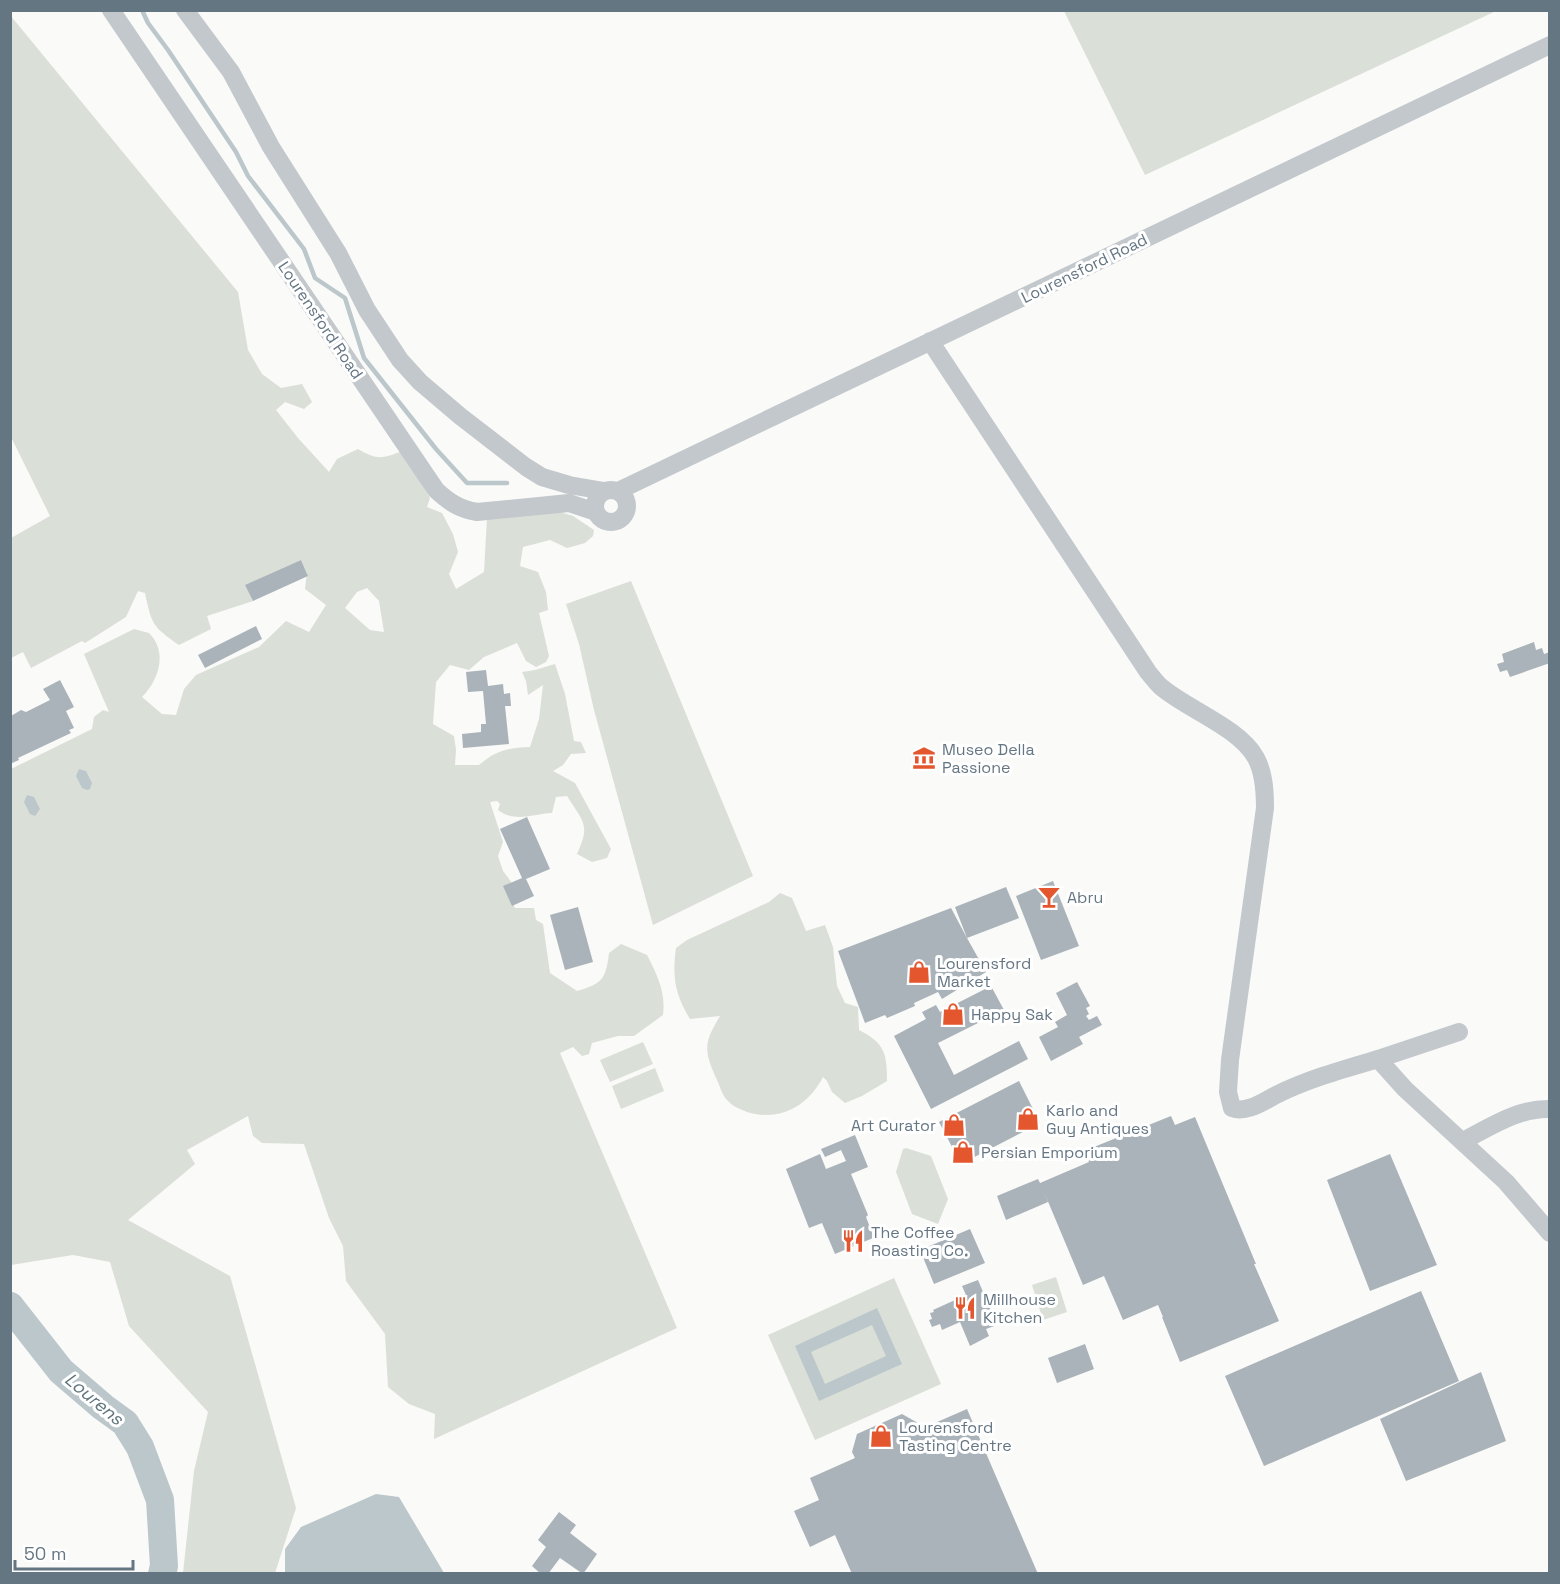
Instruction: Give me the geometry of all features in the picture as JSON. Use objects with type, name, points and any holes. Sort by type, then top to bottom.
[{"type":"street","name":"Lourensford Road","points":[[111,10],[436,490],[452,504],[464,510],[477,512],[569,503],[596,512]]},
{"type":"street","points":[[185,10],[231,72],[271,147],[338,253],[367,310],[400,360],[420,382],[460,416],[542,477],[569,485],[611,491],[627,501],[626,514],[614,522],[607,522],[596,512],[595,504],[598,497],[611,491]]},
{"type":"street","name":"Lourensford Road","points":[[611,491],[1550,45]]},
{"type":"street","points":[[930,341],[1148,672],[1160,686],[1244,743],[1256,758],[1265,787],[1265,808],[1230,1060],[1228,1092],[1232,1108],[1235,1110],[1246,1108],[1290,1088],[1459,1032]]},
{"type":"street","points":[[1378,1059],[1405,1089],[1506,1182],[1550,1233]]},
{"type":"street","points":[[1463,1141],[1515,1115],[1533,1110],[1550,1109]]},
{"type":"shaded area","points":[[1064,11],[1496,11],[1145,175]]},
{"type":"shaded area","points":[[10,15],[238,292],[248,350],[262,374],[281,388],[302,384],[312,402],[304,409],[285,402],[276,410],[298,438],[329,472],[337,459],[358,449],[380,457],[402,451],[430,498],[427,507],[442,513],[453,534],[458,552],[449,574],[456,589],[484,572],[487,518],[554,510],[573,516],[594,530],[593,536],[585,543],[567,548],[550,540],[523,547],[520,566],[538,572],[546,592],[548,610],[539,613],[549,656],[546,662],[536,667],[526,661],[517,643],[484,657],[469,670],[450,665],[436,682],[433,724],[454,736],[455,765],[479,765],[503,751],[530,747],[539,719],[543,685],[528,695],[522,672],[555,664],[565,694],[574,741],[581,742],[586,753],[571,754],[563,765],[553,771],[575,783],[611,849],[607,858],[592,862],[577,854],[584,836],[584,829],[581,818],[567,796],[556,797],[552,813],[524,817],[504,814],[498,810],[500,804],[497,801],[490,802],[503,842],[498,856],[503,871],[512,883],[510,899],[515,908],[534,908],[536,920],[543,924],[550,973],[577,991],[592,986],[604,975],[609,953],[621,944],[647,955],[657,977],[662,991],[663,1015],[634,1036],[618,1036],[592,1043],[589,1054],[582,1056],[573,1047],[560,1053],[677,1328],[434,1439],[435,1414],[409,1404],[388,1387],[385,1334],[346,1281],[343,1246],[329,1218],[304,1144],[262,1143],[253,1136],[248,1116],[187,1150],[195,1164],[128,1220],[230,1276],[296,1508],[275,1573],[183,1573],[194,1471],[208,1412],[129,1326],[110,1262],[73,1255],[11,1265],[11,769],[92,729],[94,717],[103,710],[109,712],[84,654],[134,629],[149,633],[155,641],[160,657],[157,674],[142,697],[162,714],[176,715],[184,689],[196,675],[259,647],[286,621],[309,632],[326,605],[305,589],[307,573],[301,560],[246,585],[253,601],[207,616],[211,629],[179,645],[154,624],[145,593],[138,591],[126,617],[85,643],[82,641],[31,668],[23,652],[11,658],[11,538],[50,516],[11,437]],"holes":[[[367,588],[379,601],[384,632],[370,630],[345,608],[357,592]]]},
{"type":"shaded area","points":[[631,581],[753,876],[653,925],[594,710],[579,644],[566,604]]},
{"type":"shaded area","points":[[79,769],[86,771],[92,783],[90,789],[82,788],[76,776]]},
{"type":"shaded area","points":[[27,795],[34,797],[40,809],[35,816],[30,814],[24,802]]},
{"type":"shaded area","points":[[780,893],[792,898],[806,931],[825,925],[833,947],[837,986],[845,1003],[858,1007],[859,1030],[874,1040],[883,1050],[887,1081],[845,1103],[832,1092],[823,1077],[809,1096],[792,1109],[771,1115],[759,1115],[736,1107],[724,1096],[710,1062],[707,1048],[720,1016],[690,1019],[676,985],[675,958],[676,948],[687,940],[769,902]]},
{"type":"shaded area","points":[[643,1042],[653,1064],[610,1082],[600,1060]]},
{"type":"shaded area","points":[[655,1068],[664,1091],[621,1109],[612,1086]]},
{"type":"shaded area","points":[[903,1149],[931,1156],[948,1199],[938,1224],[912,1214],[896,1172]]},
{"type":"shaded area","points":[[1056,1277],[1067,1312],[1043,1320],[1032,1285]]},
{"type":"shaded area","points":[[894,1278],[941,1384],[815,1440],[768,1335]]},
{"type":"shaded area","points":[[877,1308],[902,1364],[819,1401],[795,1346]],"holes":[[[872,1325],[886,1356],[825,1384],[811,1352]]]},
{"type":"shaded area","points":[[376,1494],[399,1497],[444,1573],[285,1573],[285,1549],[301,1527]]},
{"type":"building","points":[[301,560],[308,576],[253,601],[245,585]]},
{"type":"building","points":[[256,626],[262,639],[205,668],[198,655]]},
{"type":"building","points":[[1534,642],[1536,650],[1542,648],[1544,654],[1550,652],[1550,663],[1510,677],[1507,670],[1500,672],[1497,664],[1504,662],[1502,654]]},
{"type":"building","points":[[486,670],[488,686],[503,684],[504,694],[510,693],[511,706],[505,706],[509,744],[463,748],[462,734],[481,732],[481,724],[486,724],[483,691],[468,692],[466,672]]},
{"type":"building","points":[[60,680],[74,707],[66,711],[74,728],[69,730],[71,733],[10,764],[11,716],[21,710],[26,712],[50,700],[43,689]]},
{"type":"building","points":[[527,817],[550,869],[526,879],[534,896],[512,906],[503,886],[522,878],[500,829]]},
{"type":"building","points":[[1053,881],[1079,946],[1041,960],[1016,896]]},
{"type":"building","points":[[1006,887],[1019,918],[967,938],[955,907]]},
{"type":"building","points":[[578,907],[593,962],[565,970],[550,915]]},
{"type":"building","points":[[951,908],[986,972],[942,999],[938,992],[914,1003],[915,1006],[887,1018],[885,1015],[865,1023],[838,951]]},
{"type":"building","points":[[1077,982],[1090,1006],[1086,1008],[1089,1014],[1086,1016],[1089,1020],[1097,1016],[1102,1025],[1079,1037],[1083,1044],[1051,1061],[1039,1037],[1058,1027],[1055,1022],[1067,1015],[1056,993]]},
{"type":"building","points":[[991,986],[1004,1010],[938,1043],[954,1075],[1019,1041],[1028,1059],[931,1109],[894,1036],[926,1019],[922,1012],[936,1005],[940,1012]]},
{"type":"building","points":[[1019,1081],[1040,1123],[961,1164],[939,1122]]},
{"type":"building","points":[[1171,1116],[1175,1125],[1195,1117],[1279,1321],[1180,1362],[1158,1305],[1123,1320],[1104,1276],[1083,1285],[1044,1192],[1048,1202],[1006,1220],[997,1196],[1038,1179],[1040,1183],[1089,1162],[1084,1151]]},
{"type":"building","points":[[855,1135],[868,1167],[851,1174],[868,1215],[866,1217],[873,1238],[835,1254],[822,1223],[809,1228],[786,1169],[820,1154],[826,1169],[846,1161],[841,1150],[825,1157],[821,1149]]},
{"type":"building","points":[[1390,1154],[1437,1265],[1370,1291],[1327,1180]]},
{"type":"building","points":[[970,1229],[985,1263],[934,1284],[920,1250]]},
{"type":"building","points":[[978,1280],[997,1325],[986,1329],[989,1336],[970,1346],[960,1322],[942,1330],[940,1324],[932,1327],[929,1320],[932,1319],[930,1313],[934,1312],[933,1310],[966,1295],[962,1286]]},
{"type":"building","points":[[1421,1291],[1459,1381],[1264,1466],[1225,1376]]},
{"type":"building","points":[[1085,1344],[1094,1369],[1057,1383],[1048,1358]]},
{"type":"building","points":[[1481,1372],[1506,1441],[1406,1481],[1380,1419]]},
{"type":"building","points":[[967,1409],[1038,1574],[852,1574],[835,1535],[810,1547],[794,1511],[819,1500],[810,1478],[855,1458],[852,1452],[857,1434],[902,1414],[918,1423],[921,1429]]},
{"type":"building","points":[[559,1512],[576,1525],[570,1533],[597,1554],[583,1574],[560,1558],[548,1574],[541,1574],[532,1566],[546,1547],[538,1540]]},
{"type":"waterway","points":[[142,10],[148,23],[236,152],[248,176],[304,249],[315,278],[345,298],[364,358],[436,449],[467,483],[507,483]]},
{"type":"waterway","name":"Lourens","points":[[10,1306],[61,1371],[125,1423],[140,1447],[160,1500],[164,1566],[162,1574]]},
{"type":"place","name":"Museo Della Passione","points":[[924,758]]},
{"type":"place","name":"Abru","points":[[1049,897]]},
{"type":"place","name":"Lourensford Market","points":[[919,972]]},
{"type":"place","name":"Happy Sak","points":[[953,1014]]},
{"type":"place","name":"Karlo and Guy Antiques","points":[[1028,1119]]},
{"type":"place","name":"Art Curator","points":[[954,1125]]},
{"type":"place","name":"Persian Emporium","points":[[963,1152]]},
{"type":"place","name":"The Coffee Roasting Co.","points":[[853,1241]]},
{"type":"place","name":"Millhouse Kitchen","points":[[965,1308]]},
{"type":"place","name":"Lourensford Tasting Centre","points":[[881,1436]]}]
